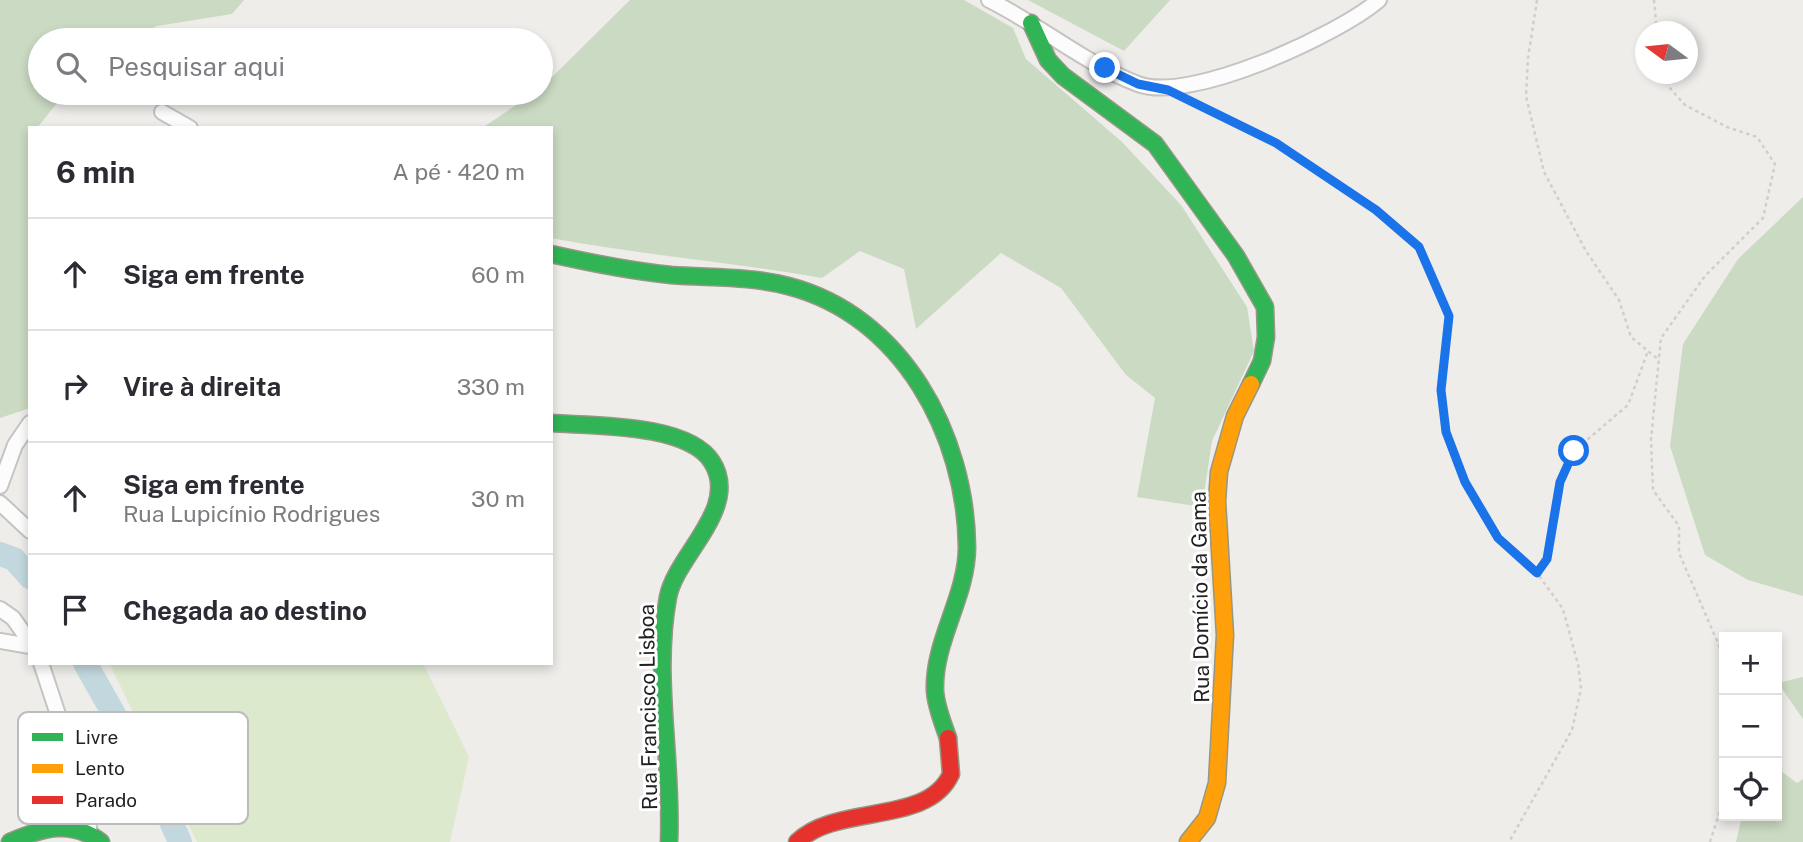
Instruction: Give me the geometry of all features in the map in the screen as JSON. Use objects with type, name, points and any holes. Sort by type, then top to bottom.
[{"type":"street","points":[[989,0],[1138,84],[1168,90],[1301,47],[1379,0]]},
{"type":"street","name":"Rua Domício da Gama","points":[[1031,23],[1048,61],[1063,76],[1156,144],[1236,257],[1265,307],[1266,337],[1262,361],[1235,416],[1219,472],[1217,500],[1225,635],[1221,752],[1217,783],[1207,818],[1188,842]]},
{"type":"street","points":[[162,112],[186,126]]},
{"type":"street","points":[[553,254],[686,276],[744,276],[801,289],[841,306],[884,340],[907,365],[942,426],[966,499],[967,550],[963,585],[934,674],[936,699],[953,769],[946,785],[933,797],[919,803],[839,818],[815,827],[797,842]]},
{"type":"street","name":"Rua Francisco Lisboa","points":[[553,423],[677,436],[700,447],[713,462],[717,476],[716,505],[709,521],[681,563],[668,595],[666,723],[672,782],[669,842]]},
{"type":"street","points":[[0,486],[15,445],[28,426]]},
{"type":"street","points":[[0,503],[28,529]]},
{"type":"street","points":[[0,609],[13,618],[28,641]]},
{"type":"street","points":[[0,641],[28,644]]},
{"type":"street","points":[[42,665],[57,712]]},
{"type":"street","points":[[10,842],[55,826],[70,825],[96,837]]},
{"type":"path","points":[[1537,0],[1528,58],[1526,96],[1544,172],[1586,251],[1619,300],[1631,337],[1659,359]]},
{"type":"path","points":[[1654,0],[1656,21]]},
{"type":"path","points":[[1668,84],[1685,105],[1727,127],[1757,137],[1775,164],[1763,218],[1705,276],[1682,304],[1661,338],[1651,439],[1653,490],[1679,526],[1679,553],[1719,645]]},
{"type":"path","points":[[1168,90],[1276,143],[1376,210],[1419,247],[1449,316],[1441,390],[1446,432],[1465,482],[1498,538],[1537,573],[1563,609],[1578,664],[1580,688],[1572,730],[1509,842]]},
{"type":"path","points":[[1537,573],[1547,559],[1560,482],[1574,451],[1628,405],[1648,351]]},
{"type":"path","points":[[1710,842],[1719,814]]},
{"type":"green space","points":[[0,0],[244,0],[232,14],[153,28],[28,28],[28,105],[55,105],[39,126],[28,126],[28,409],[0,418]]},
{"type":"green space","points":[[630,0],[964,0],[1013,28],[1026,59],[1122,142],[1181,205],[1247,307],[1254,351],[1212,441],[1202,507],[1137,497],[1155,398],[1126,375],[1061,288],[1001,253],[916,329],[904,269],[860,251],[822,278],[553,238],[553,126],[485,126],[516,105],[553,105],[553,76]]},
{"type":"green space","points":[[1028,0],[1170,0],[1124,51]]},
{"type":"green space","points":[[1803,197],[1803,596],[1748,580],[1705,555],[1670,446],[1683,344],[1738,259]]},
{"type":"green space","points":[[110,665],[424,665],[469,757],[450,842],[197,842],[188,824],[248,824],[248,712],[133,712]]},
{"type":"green space","points":[[1803,677],[1803,719],[1782,689],[1782,682]]},
{"type":"green space","points":[[1782,772],[1797,783],[1803,779],[1803,842],[1736,842],[1741,821],[1782,821]]},
{"type":"waterway","points":[[0,554],[14,559],[28,575]]},
{"type":"waterway","points":[[86,665],[113,712]]},
{"type":"waterway","points":[[172,824],[180,842]]},
{"type":"traffic: fast","points":[[1031,23],[1048,60],[1063,76],[1155,144],[1236,256],[1265,307],[1266,337],[1262,361],[1251,384]]},
{"type":"traffic: fast","points":[[553,254],[641,271],[745,279],[788,286],[828,301],[864,323],[894,352],[920,385],[940,423],[955,463],[964,505],[966,565],[939,654],[936,673],[937,703],[948,738]]},
{"type":"traffic: fast","points":[[553,423],[638,429],[682,440],[700,449],[712,462],[719,479],[713,514],[673,581],[668,597],[662,658],[669,842]]},
{"type":"traffic: fast","points":[[10,842],[56,828],[79,830],[101,842]]},
{"type":"traffic: slow","points":[[1188,842],[1207,818],[1217,783],[1225,635],[1217,501],[1219,472],[1235,416],[1251,384]]},
{"type":"traffic: jam","points":[[797,842],[814,830],[835,822],[903,808],[923,801],[939,790],[951,774],[948,738]]},
{"type":"route","points":[[1105,68],[1138,84],[1168,90],[1276,143],[1376,210],[1419,247],[1436,280],[1449,316],[1441,390],[1446,432],[1465,482],[1498,538],[1537,573],[1547,559],[1560,482],[1574,451]]}]
